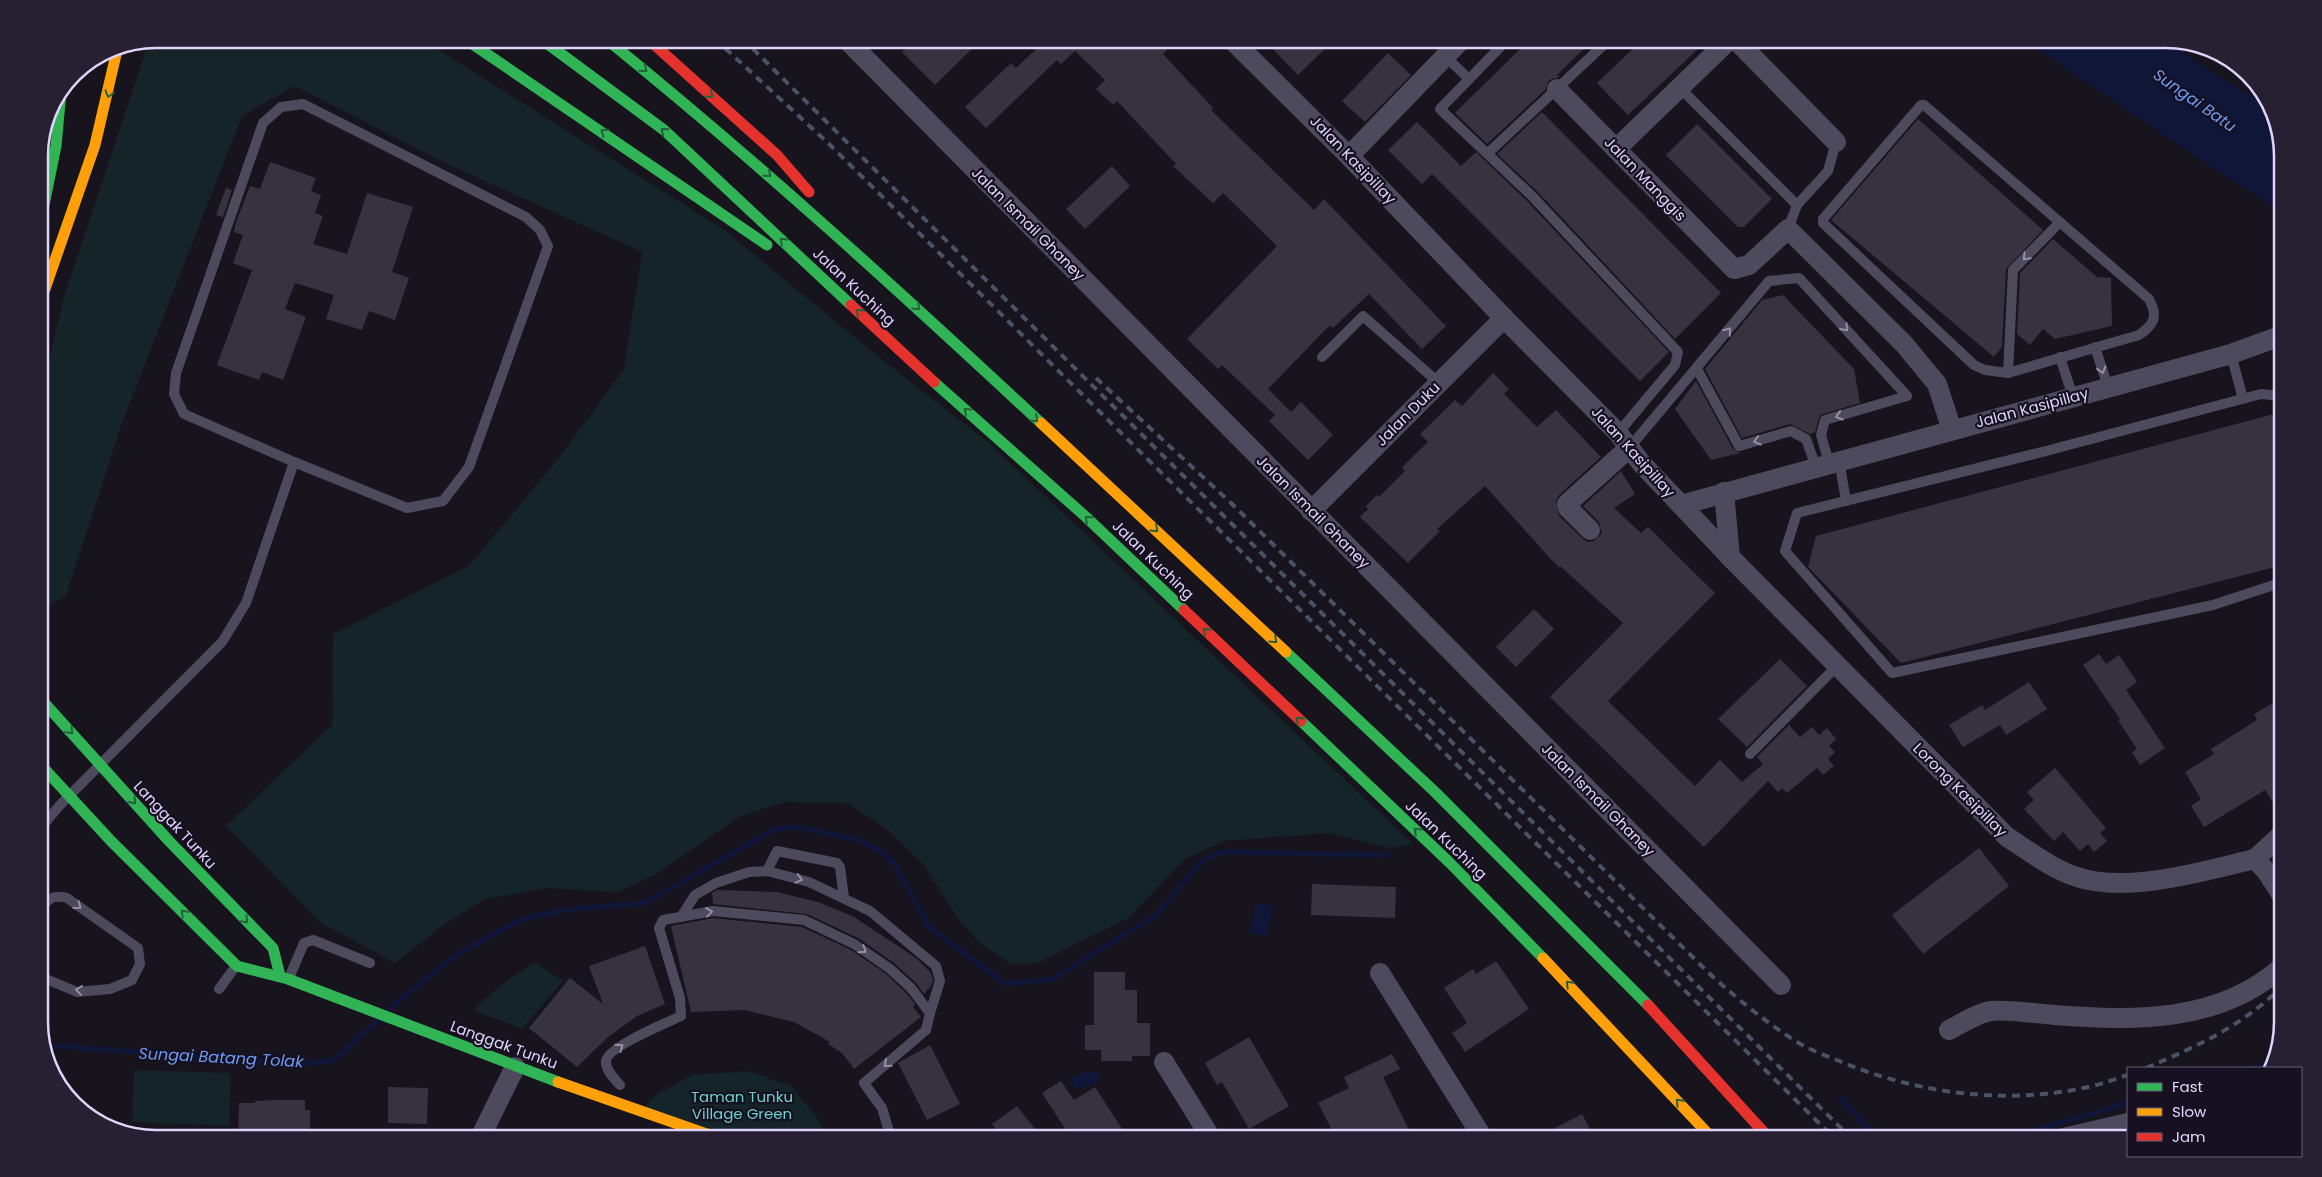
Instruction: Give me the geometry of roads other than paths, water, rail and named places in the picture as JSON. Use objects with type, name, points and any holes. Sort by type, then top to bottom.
[{"type":"main road","points":[[478,48],[600,129],[844,298]]},
{"type":"main road","name":"Jalan Kuching","points":[[553,48],[664,130],[844,298],[1094,524],[1449,862],[1595,1011],[1705,1130]]},
{"type":"main road","name":"Jalan Kuching","points":[[617,48],[694,111],[881,274],[1435,792],[1627,983],[1762,1130]]},
{"type":"main road","points":[[658,48],[777,155],[881,274]]},
{"type":"main road","points":[[48,281],[78,199],[112,83],[117,55]]},
{"type":"main road","points":[[48,185],[56,146],[60,107]]},
{"type":"main road","name":"Langgak Tunku","points":[[48,707],[193,866],[272,948],[284,978]]},
{"type":"main road","points":[[48,773],[111,841],[237,966]]},
{"type":"main road","name":"Langgak Tunku","points":[[237,966],[284,978],[515,1066],[696,1130]]},
{"type":"main road","points":[[1595,1011],[1673,1114]]},
{"type":"street","name":"Jalan Ismail Ghaney","points":[[855,48],[1781,985]]},
{"type":"street","name":"Jalan Kasipillay","points":[[1240,48],[1349,156],[1624,440],[1642,464],[1681,505],[2231,354],[2274,338]]},
{"type":"street","points":[[1349,156],[1453,48]]},
{"type":"street","points":[[1616,148],[1720,48]]},
{"type":"street","points":[[1744,48],[1836,142]]},
{"type":"street","name":"Jalan Manggis","points":[[1557,88],[1734,269],[1749,265],[1788,230]]},
{"type":"street","points":[[1788,230],[1904,344],[1937,384],[1952,430]]},
{"type":"street","name":"Jalan Duku","points":[[1311,510],[1504,318]]},
{"type":"street","points":[[1590,530],[1568,508],[1567,504],[1624,440]]},
{"type":"street","points":[[1724,492],[1730,557]]},
{"type":"street","name":"Lorong Kasipillay","points":[[1681,505],[2007,837],[2051,865],[2076,877],[2102,883],[2172,878],[2255,859],[2274,841]]},
{"type":"street","points":[[2255,859],[2274,883]]},
{"type":"street","points":[[1380,973],[1478,1130]]},
{"type":"street","points":[[1949,1030],[1990,1011],[2119,1020],[2176,1016],[2233,999],[2267,980],[2274,974]]},
{"type":"street","points":[[1164,1062],[1206,1130]]},
{"type":"street","points":[[484,1130],[515,1066]]},
{"type":"street","points":[[2098,1130],[2127,1123]]},
{"type":"lane","points":[[1499,48],[1440,109],[1532,196],[1678,352],[1676,365],[1624,440]]},
{"type":"lane","points":[[1488,153],[1600,48]]},
{"type":"lane","points":[[1445,56],[1470,79]]},
{"type":"lane","points":[[1679,87],[1797,205]]},
{"type":"lane","points":[[303,104],[526,217],[540,230],[548,246],[469,466],[443,501],[407,508],[294,462],[184,414],[174,394],[176,374],[263,123],[281,107],[303,104]]},
{"type":"lane","points":[[1921,105],[1924,105],[2149,299],[2154,310],[2154,318],[2148,328],[2139,335],[2095,347],[2008,373],[1985,370],[1974,365],[1823,222],[1823,219],[1921,105]]},
{"type":"lane","points":[[1788,230],[1797,205],[1828,171],[1836,142]]},
{"type":"lane","points":[[2008,373],[2013,270],[2060,222]]},
{"type":"lane","points":[[1624,440],[1697,369],[1769,281],[1799,278],[1907,396],[1825,420],[1821,435],[1828,464],[1846,500]]},
{"type":"lane","points":[[1322,357],[1363,316],[1439,384]]},
{"type":"lane","points":[[2095,347],[2108,387]]},
{"type":"lane","points":[[2231,354],[2243,399]]},
{"type":"lane","points":[[2060,357],[2072,397]]},
{"type":"lane","points":[[1697,369],[1740,446],[1791,431],[1806,439],[1828,464]]},
{"type":"lane","points":[[2274,395],[2261,394],[1797,513],[1784,551],[1892,673],[2213,605],[2274,585]]},
{"type":"lane","points":[[48,820],[222,642],[246,603],[294,462]]},
{"type":"lane","points":[[1750,754],[1837,666]]},
{"type":"lane","points":[[767,871],[778,851],[837,863],[840,867],[844,898]]},
{"type":"lane","points":[[681,917],[695,895],[716,883],[749,872],[767,871],[810,882],[870,911],[936,966],[940,981],[926,1030],[864,1084],[882,1108],[889,1130]]},
{"type":"lane","points":[[48,900],[50,897],[58,896],[67,898],[138,948],[140,964],[132,980],[110,990],[77,992],[48,980]]},
{"type":"lane","points":[[612,1100],[621,1082],[609,1070],[606,1062],[607,1057],[620,1046],[680,1016],[680,998],[659,928],[663,920],[713,911],[804,920],[854,944],[889,968],[911,988],[930,1012]]},
{"type":"lane","points":[[284,978],[304,943],[313,940],[370,963]]},
{"type":"lane","points":[[220,990],[237,966]]},
{"type":"water","name":"Sungai Batu","points":[[2036,48],[2177,48],[2259,101],[2269,121],[2272,135],[2274,149],[2274,207],[2184,149]]},
{"type":"water","points":[[1255,903],[1273,906],[1267,936],[1250,933]]},
{"type":"water","points":[[1086,1071],[1102,1074],[1097,1083],[1075,1089],[1071,1078]]},
{"type":"waterway","name":"Sungai Batang Tolak","points":[[389,1009],[456,955],[520,920],[564,910],[645,903],[775,829],[798,827],[859,840],[878,850],[894,863],[928,926],[1006,984],[1053,979],[1156,915],[1203,860],[1223,852],[1387,855]]},
{"type":"waterway","name":"Sungai Batang Tolak","points":[[51,1047],[59,1046],[296,1065],[334,1060],[377,1021]]},
{"type":"waterway","name":"Sungai Batang Tolak","points":[[2255,1067],[2265,1064]]},
{"type":"waterway","name":"Sungai Batang Tolak","points":[[1841,1099],[1870,1130]]},
{"type":"waterway","name":"Sungai Batang Tolak","points":[[2035,1130],[2127,1103]]},
{"type":"railway","points":[[725,48],[827,142],[1826,1130]]},
{"type":"railway","points":[[752,48],[1843,1130]]},
{"type":"railway","points":[[1096,378],[1231,503],[1712,976],[1733,995],[1778,1029],[1802,1045],[1844,1063],[1873,1074],[1934,1089],[1965,1093],[2027,1095],[2093,1086],[2127,1075]]},
{"type":"railway","points":[[2148,1067],[2219,1034],[2251,1013],[2274,994]]},
{"type":"park label","name":"Taman Tunku Village Green","points":[[742,1106]]}]
